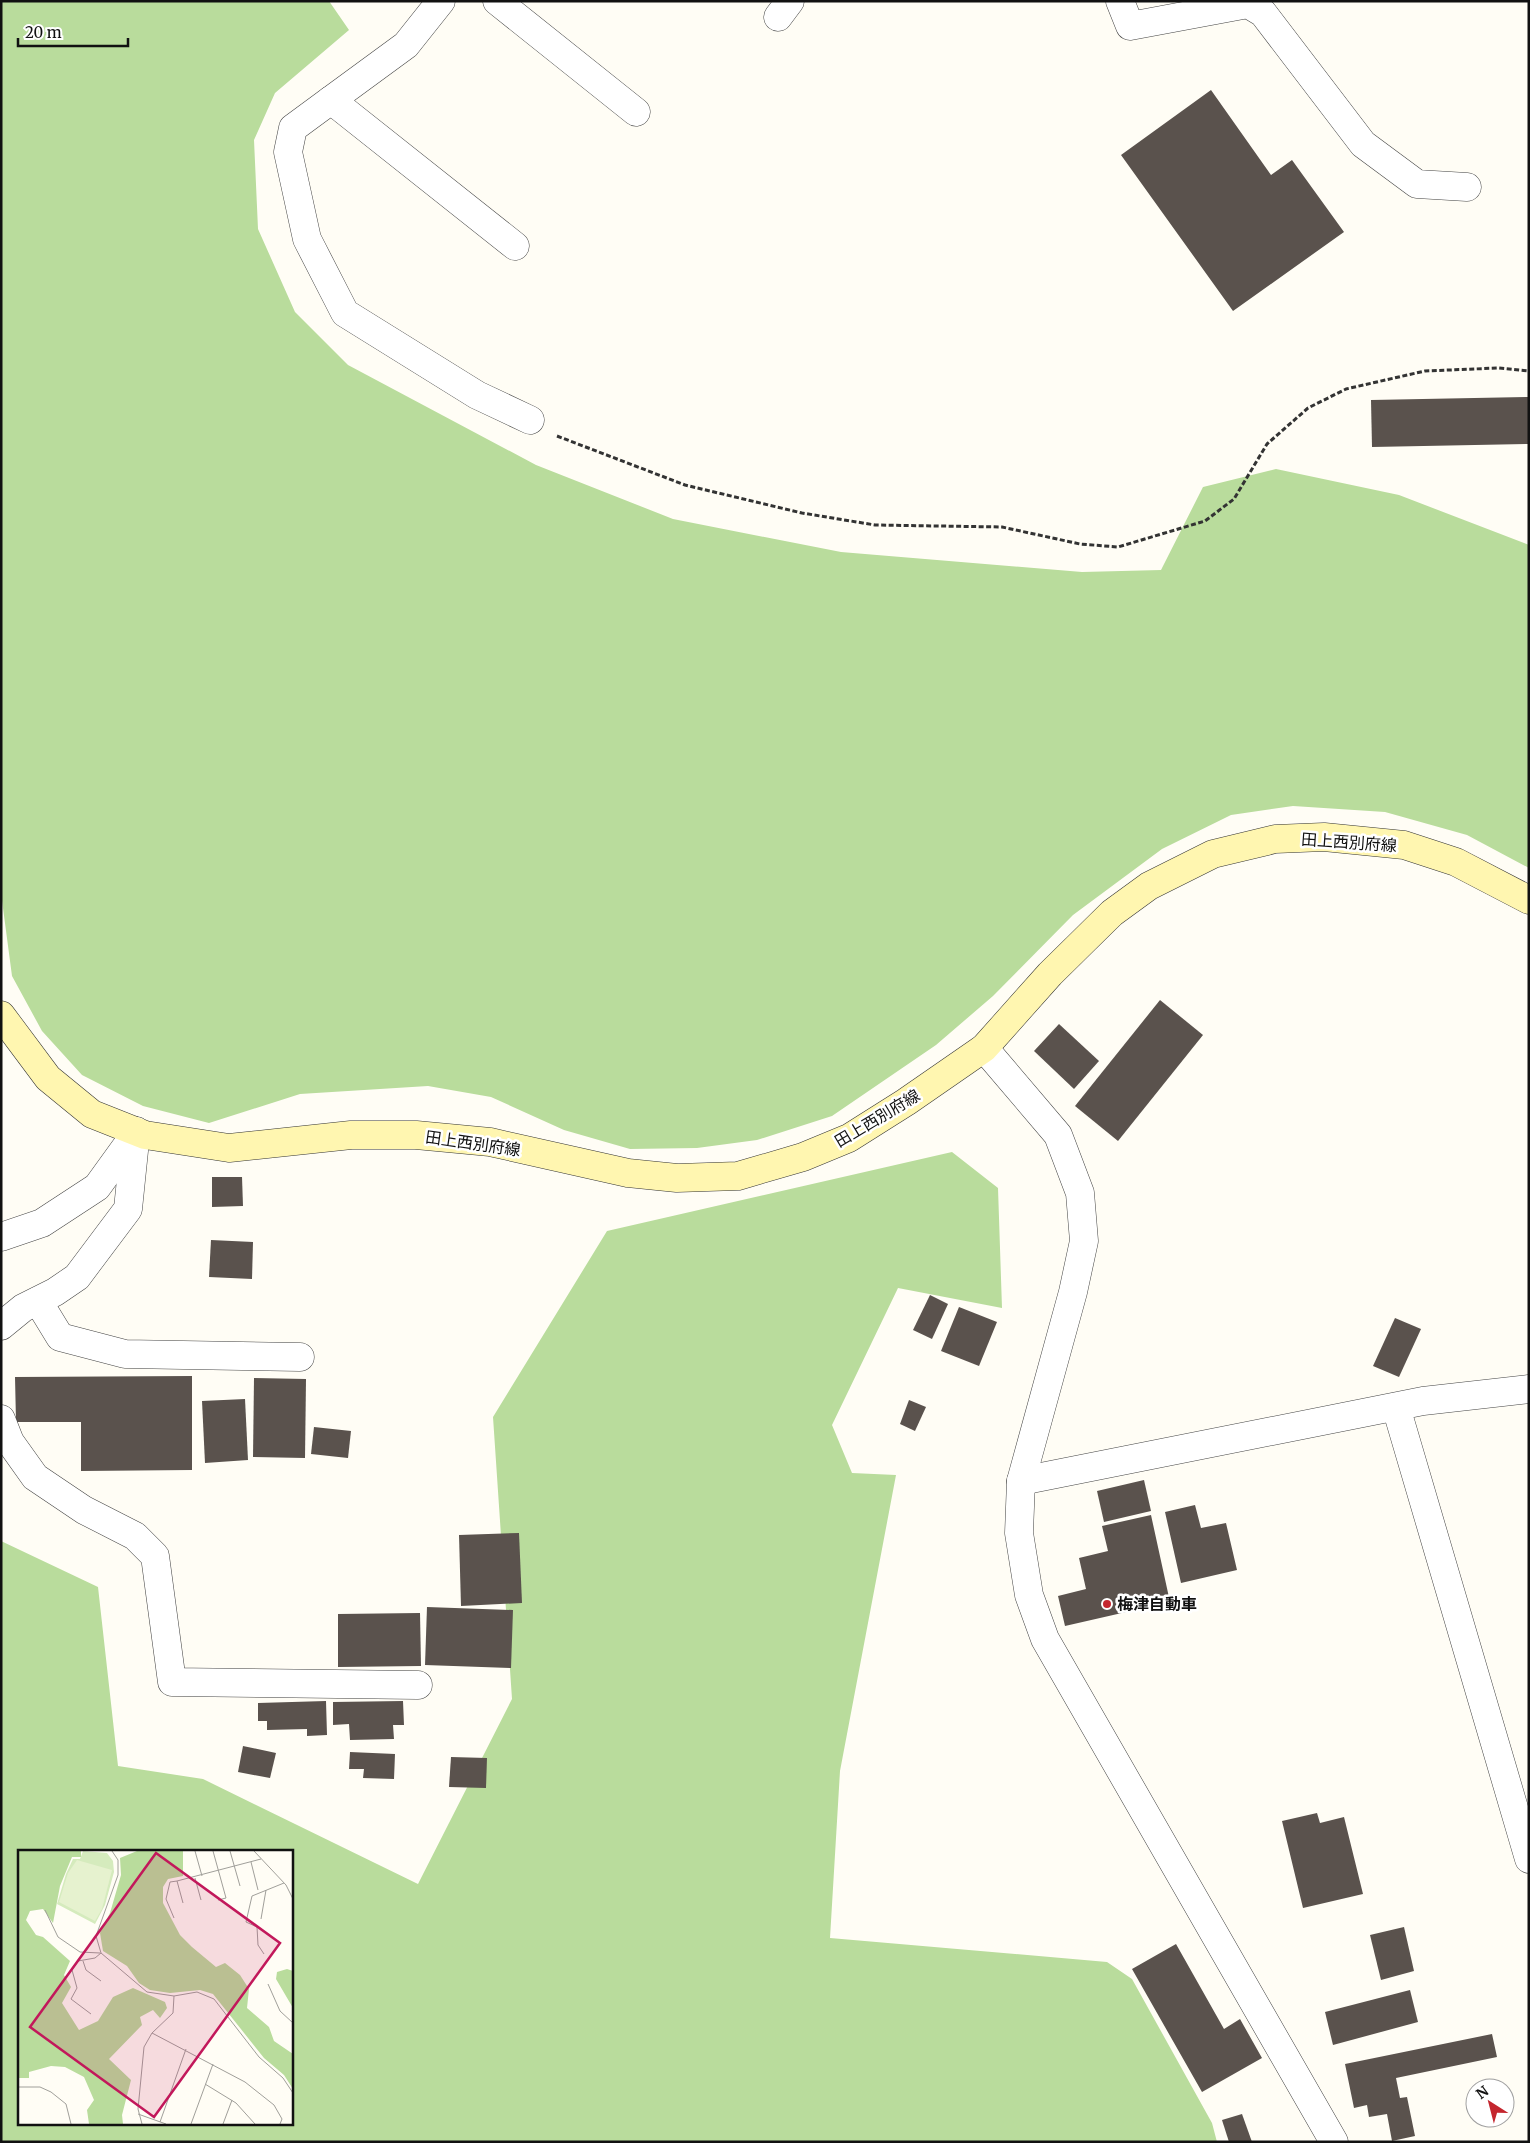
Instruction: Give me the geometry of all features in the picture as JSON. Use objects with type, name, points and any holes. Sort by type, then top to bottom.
[{"type":"street","points":[[441,1],[406,45],[292,128],[288,152],[307,239],[345,313],[477,395],[530,420]]},
{"type":"street","points":[[498,1],[636,112]]},
{"type":"street","points":[[1120,1],[1130,26],[1248,4],[1263,13],[1363,144],[1417,184],[1467,187]]},
{"type":"street","points":[[331,100],[515,246]]},
{"type":"street","name":"田上西別府線","points":[[1,1015],[48,1078],[92,1114],[136,1131],[229,1148],[351,1135],[416,1135],[490,1142],[628,1173],[677,1178],[738,1176],[803,1157],[849,1138],[906,1102],[984,1048],[1050,974],[1112,913],[1148,886],[1213,854],[1275,839],[1324,837],[1404,845],[1456,862],[1529,900]]},
{"type":"street","points":[[984,1048],[1058,1135],[1080,1193],[1084,1241],[1073,1292],[1021,1481],[1019,1533],[1029,1595],[1045,1639],[1334,2142]]},
{"type":"street","points":[[1,1237],[42,1223],[97,1187],[136,1131]]},
{"type":"street","points":[[1,1326],[23,1308],[77,1277],[128,1209],[136,1131]]},
{"type":"street","points":[[38,1301],[60,1337],[125,1354],[300,1357]]},
{"type":"street","points":[[1021,1481],[1423,1402],[1529,1389]]},
{"type":"street","points":[[1396,1407],[1529,1859]]},
{"type":"street","points":[[1,1419],[10,1442],[35,1477],[84,1510],[135,1536],[155,1556],[172,1682],[418,1686]]},
{"type":"path","points":[[530,420],[556,436],[685,485],[802,513],[874,525],[1002,527],[1080,544],[1118,547],[1205,521],[1234,498],[1267,444],[1308,408],[1346,389],[1425,371],[1498,368],[1529,371]]},
{"type":"green space","points":[[1,1],[329,1],[349,30],[275,93],[254,140],[258,229],[295,312],[348,365],[536,465],[673,519],[841,552],[1082,572],[1161,570],[1203,487],[1276,469],[1399,495],[1529,545],[1529,868],[1467,835],[1385,812],[1293,806],[1231,815],[1162,849],[1073,915],[993,996],[936,1045],[832,1116],[757,1140],[697,1148],[630,1149],[564,1130],[491,1097],[428,1086],[300,1094],[209,1123],[143,1106],[82,1075],[42,1031],[12,976],[1,893]]},
{"type":"green space","points":[[952,1152],[998,1188],[1002,1308],[898,1288],[832,1425],[852,1473],[896,1475],[840,1771],[830,1938],[1107,1962],[1132,1979],[1212,2123],[1217,2142],[1,2142],[1,1541],[98,1587],[118,1766],[203,1779],[418,1884],[512,1699],[493,1417],[607,1231]]},
{"type":"building","points":[[1211,90],[1271,175],[1292,160],[1344,232],[1233,311],[1121,155]]},
{"type":"building","points":[[1529,397],[1529,444],[1372,447],[1371,400]]},
{"type":"building","points":[[1160,1000],[1203,1035],[1118,1141],[1075,1106]]},
{"type":"building","points":[[1059,1024],[1099,1061],[1074,1089],[1034,1051]]},
{"type":"building","points":[[212,1177],[242,1177],[243,1206],[212,1207]]},
{"type":"building","points":[[211,1240],[253,1242],[252,1279],[209,1277]]},
{"type":"building","points":[[930,1295],[948,1304],[932,1339],[913,1330]]},
{"type":"building","points":[[959,1307],[997,1322],[979,1366],[941,1351]]},
{"type":"building","points":[[1395,1318],[1421,1329],[1399,1377],[1373,1366]]},
{"type":"building","points":[[192,1376],[192,1470],[81,1471],[81,1422],[16,1422],[15,1377]]},
{"type":"building","points":[[254,1378],[306,1379],[305,1458],[253,1457]]},
{"type":"building","points":[[245,1399],[248,1460],[205,1463],[202,1401]]},
{"type":"building","points":[[909,1400],[926,1407],[915,1431],[900,1424]]},
{"type":"building","points":[[314,1427],[351,1431],[348,1458],[311,1454]]},
{"type":"building","points":[[1144,1480],[1151,1511],[1104,1522],[1097,1491]]},
{"type":"building","points":[[1195,1505],[1201,1528],[1226,1523],[1237,1570],[1181,1583],[1165,1512]]},
{"type":"building","points":[[1151,1515],[1170,1602],[1065,1626],[1058,1596],[1086,1589],[1079,1558],[1108,1551],[1102,1526]]},
{"type":"building","points":[[519,1533],[522,1603],[461,1606],[459,1535]]},
{"type":"building","points":[[427,1607],[513,1610],[511,1668],[425,1665]]},
{"type":"building","points":[[420,1613],[421,1666],[338,1667],[338,1614]]},
{"type":"building","points":[[326,1701],[327,1735],[307,1736],[307,1729],[267,1730],[267,1721],[258,1721],[258,1703]]},
{"type":"building","points":[[403,1701],[404,1725],[393,1725],[394,1739],[350,1740],[349,1724],[333,1725],[333,1702]]},
{"type":"building","points":[[243,1746],[276,1753],[270,1778],[238,1772]]},
{"type":"building","points":[[350,1752],[395,1754],[394,1779],[363,1778],[364,1769],[349,1769]]},
{"type":"building","points":[[451,1757],[487,1758],[486,1788],[449,1787]]},
{"type":"building","points":[[1317,1813],[1320,1823],[1344,1817],[1363,1894],[1303,1908],[1282,1821]]},
{"type":"building","points":[[1404,1927],[1414,1971],[1381,1980],[1370,1935]]},
{"type":"building","points":[[1176,1944],[1224,2029],[1240,2019],[1262,2058],[1202,2092],[1132,1969]]},
{"type":"building","points":[[1410,1990],[1418,2022],[1333,2045],[1325,2012]]},
{"type":"building","points":[[1492,2034],[1497,2057],[1396,2078],[1400,2098],[1407,2097],[1415,2136],[1392,2141],[1387,2114],[1369,2117],[1367,2105],[1354,2108],[1345,2064]]},
{"type":"building","points":[[1242,2114],[1252,2142],[1229,2142],[1222,2120]]},
{"type":"place","name":"梅津自動車","points":[[1107,1604]]}]
